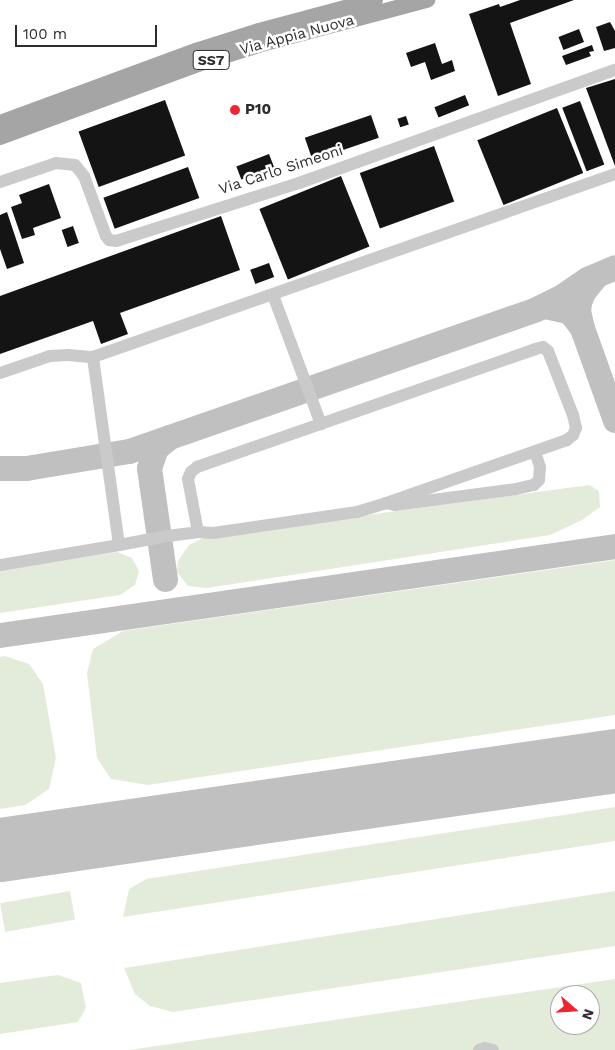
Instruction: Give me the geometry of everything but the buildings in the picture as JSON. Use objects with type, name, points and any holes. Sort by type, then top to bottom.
[{"type":"main road","name":"Via Appia Nuova","points":[[0,122],[196,51],[260,31],[375,0]]},
{"type":"main road","name":"Via Appia Nuova","points":[[0,138],[204,62],[265,43],[427,0]]},
{"type":"lane","name":"Via Carlo Simeoni","points":[[0,182],[56,163],[76,165],[84,176],[106,236],[109,240],[116,241],[299,183],[615,70]]},
{"type":"lane","points":[[0,373],[50,356],[68,355],[93,358],[615,174]]},
{"type":"lane","points":[[273,295],[321,424]]},
{"type":"lane","points":[[0,565],[198,532],[213,533],[357,512],[567,440],[576,428],[573,415],[548,350],[543,347],[197,467],[191,472],[188,479],[198,532]]},
{"type":"lane","points":[[93,358],[119,545]]},
{"type":"lane","points":[[386,503],[395,505],[421,502],[516,489],[534,484],[539,480],[540,467],[534,452]]},
{"type":"lane","points":[[479,1050],[493,1050]]},
{"type":"green space","points":[[589,485],[599,491],[600,507],[582,520],[550,535],[207,588],[188,586],[177,572],[178,561],[189,545],[205,537]]},
{"type":"green space","points":[[117,552],[132,558],[139,571],[135,585],[120,595],[0,613],[0,570]]},
{"type":"green space","points":[[615,560],[615,715],[148,785],[111,779],[97,758],[87,673],[93,649],[123,631]]},
{"type":"green space","points":[[5,656],[29,664],[43,684],[56,758],[49,789],[25,805],[0,809],[0,657]]},
{"type":"green space","points":[[615,807],[615,841],[123,917],[129,889],[146,879]]},
{"type":"green space","points":[[70,891],[75,920],[5,932],[0,903]]},
{"type":"green space","points":[[615,891],[615,946],[173,1012],[150,1006],[135,994],[124,968]]},
{"type":"green space","points":[[58,975],[81,983],[86,1008],[78,1022],[0,1034],[0,983]]},
{"type":"green space","points":[[615,979],[615,1050],[129,1050],[550,988],[550,1035],[600,1035],[600,985],[574,985]]},
{"type":"taxiway","points":[[0,468],[26,468],[129,451],[536,309],[559,298],[587,279],[615,267]]},
{"type":"taxiway","points":[[545,306],[570,312],[582,328],[578,311],[579,302],[583,292],[595,277]]},
{"type":"taxiway","points":[[582,328],[615,420]]},
{"type":"taxiway","points":[[165,579],[149,468],[156,448],[169,437]]},
{"type":"taxiway","points":[[0,635],[615,546]]},
{"type":"runway","points":[[0,850],[615,761]]},
{"type":"place","name":"P10","points":[[235,110]]}]
